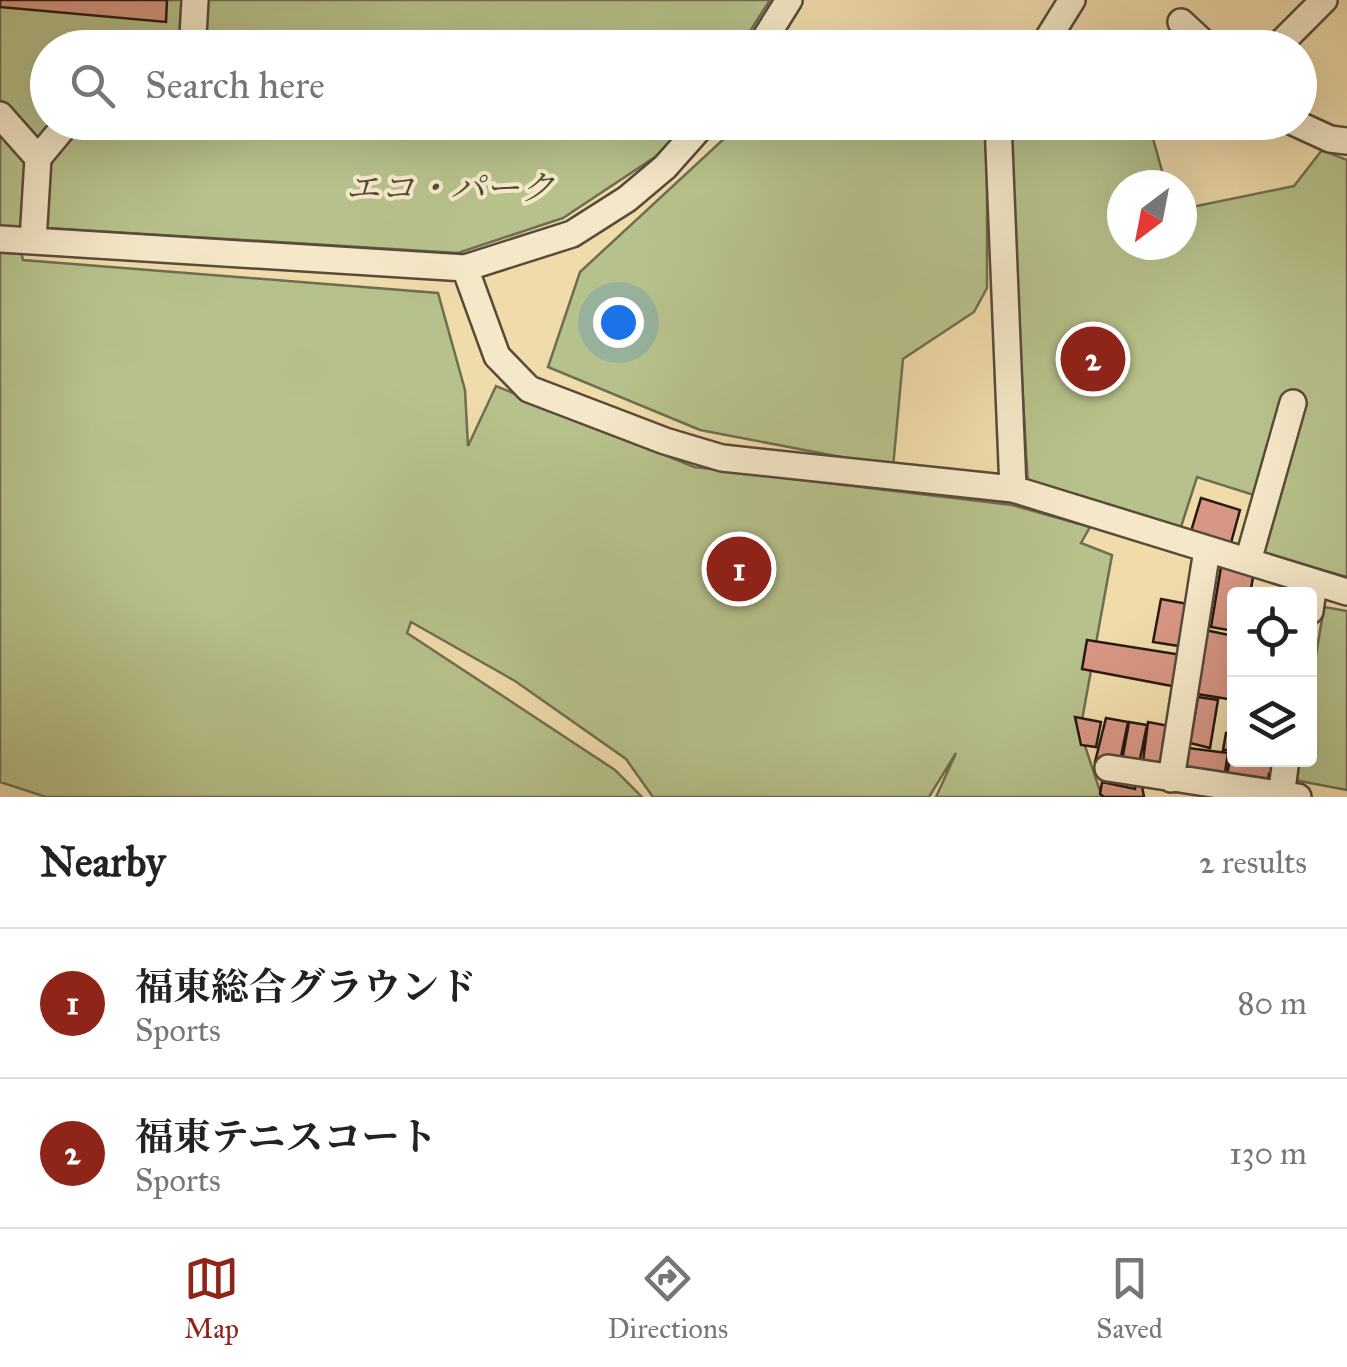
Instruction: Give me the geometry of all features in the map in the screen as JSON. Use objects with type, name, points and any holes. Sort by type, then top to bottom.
[{"type":"street","points":[[193,30],[195,0]]},
{"type":"street","points":[[770,30],[789,0]]},
{"type":"street","points":[[1053,30],[1072,0]]},
{"type":"street","points":[[1294,30],[1324,0]]},
{"type":"street","points":[[1181,22],[1190,30]]},
{"type":"street","points":[[0,115],[38,158]]},
{"type":"street","points":[[1317,134],[1330,140],[1347,141]]},
{"type":"street","points":[[33,241],[38,158],[53,140]]},
{"type":"street","points":[[0,239],[465,268],[572,234],[652,178],[687,140]]},
{"type":"street","points":[[999,140],[1013,490]]},
{"type":"street","points":[[465,268],[497,356],[528,389],[722,458],[1013,490],[1347,592]]},
{"type":"street","points":[[1248,562],[1293,403]]},
{"type":"street","points":[[1171,778],[1207,550]]},
{"type":"street","points":[[1313,587],[1314,583]]},
{"type":"street","points":[[1108,768],[1286,796],[1286,767]]},
{"type":"green space","name":"エコ・パーク","points":[[0,0],[770,0],[751,30],[30,30],[30,140],[672,140],[655,157],[563,218],[458,253],[15,226],[23,260],[438,293],[465,390],[468,446],[496,386],[694,467],[1012,505],[1090,527],[1081,543],[1112,555],[1080,731],[1102,797],[936,797],[956,753],[929,797],[653,797],[626,759],[515,681],[411,622],[407,633],[615,770],[642,797],[46,797],[0,782]]},
{"type":"green space","points":[[723,140],[987,140],[987,288],[974,312],[903,359],[893,467],[700,430],[548,367],[580,272]]},
{"type":"green space","points":[[1008,140],[1153,140],[1162,170],[1107,170],[1107,260],[1197,260],[1197,206],[1294,186],[1322,150],[1347,160],[1347,577],[1239,547],[1254,495],[1197,477],[1180,530],[1028,486]]},
{"type":"green space","points":[[1324,607],[1347,611],[1347,790],[1294,780],[1297,767],[1317,767],[1317,649]]},
{"type":"building","points":[[0,0],[167,0],[166,22],[0,7]]},
{"type":"building","points":[[1201,498],[1240,510],[1229,550],[1189,538]]},
{"type":"building","points":[[1221,567],[1254,572],[1251,587],[1227,587],[1227,630],[1211,627]]},
{"type":"building","points":[[1161,599],[1193,605],[1185,647],[1153,642]]},
{"type":"building","points":[[1205,630],[1227,635],[1227,699],[1191,693]]},
{"type":"building","points":[[1087,640],[1182,655],[1177,687],[1082,669]]},
{"type":"building","points":[[1198,697],[1218,700],[1210,748],[1190,743]]},
{"type":"building","points":[[1075,717],[1101,722],[1096,747],[1081,745]]},
{"type":"building","points":[[1106,718],[1128,722],[1119,766],[1095,762]]},
{"type":"building","points":[[1129,722],[1147,725],[1139,764],[1122,761]]},
{"type":"building","points":[[1148,722],[1169,726],[1163,772],[1142,769]]},
{"type":"building","points":[[1188,748],[1227,753],[1224,779],[1185,773]]},
{"type":"building","points":[[1228,767],[1278,767],[1277,775],[1269,774],[1267,786],[1226,781]]},
{"type":"building","points":[[1102,782],[1135,789],[1135,784],[1142,786],[1144,797],[1104,797],[1100,794]]},
{"type":"place","name":"福東テニスコート","points":[[1093,359]]},
{"type":"place","name":"福東総合グラウンド","points":[[739,569]]}]
